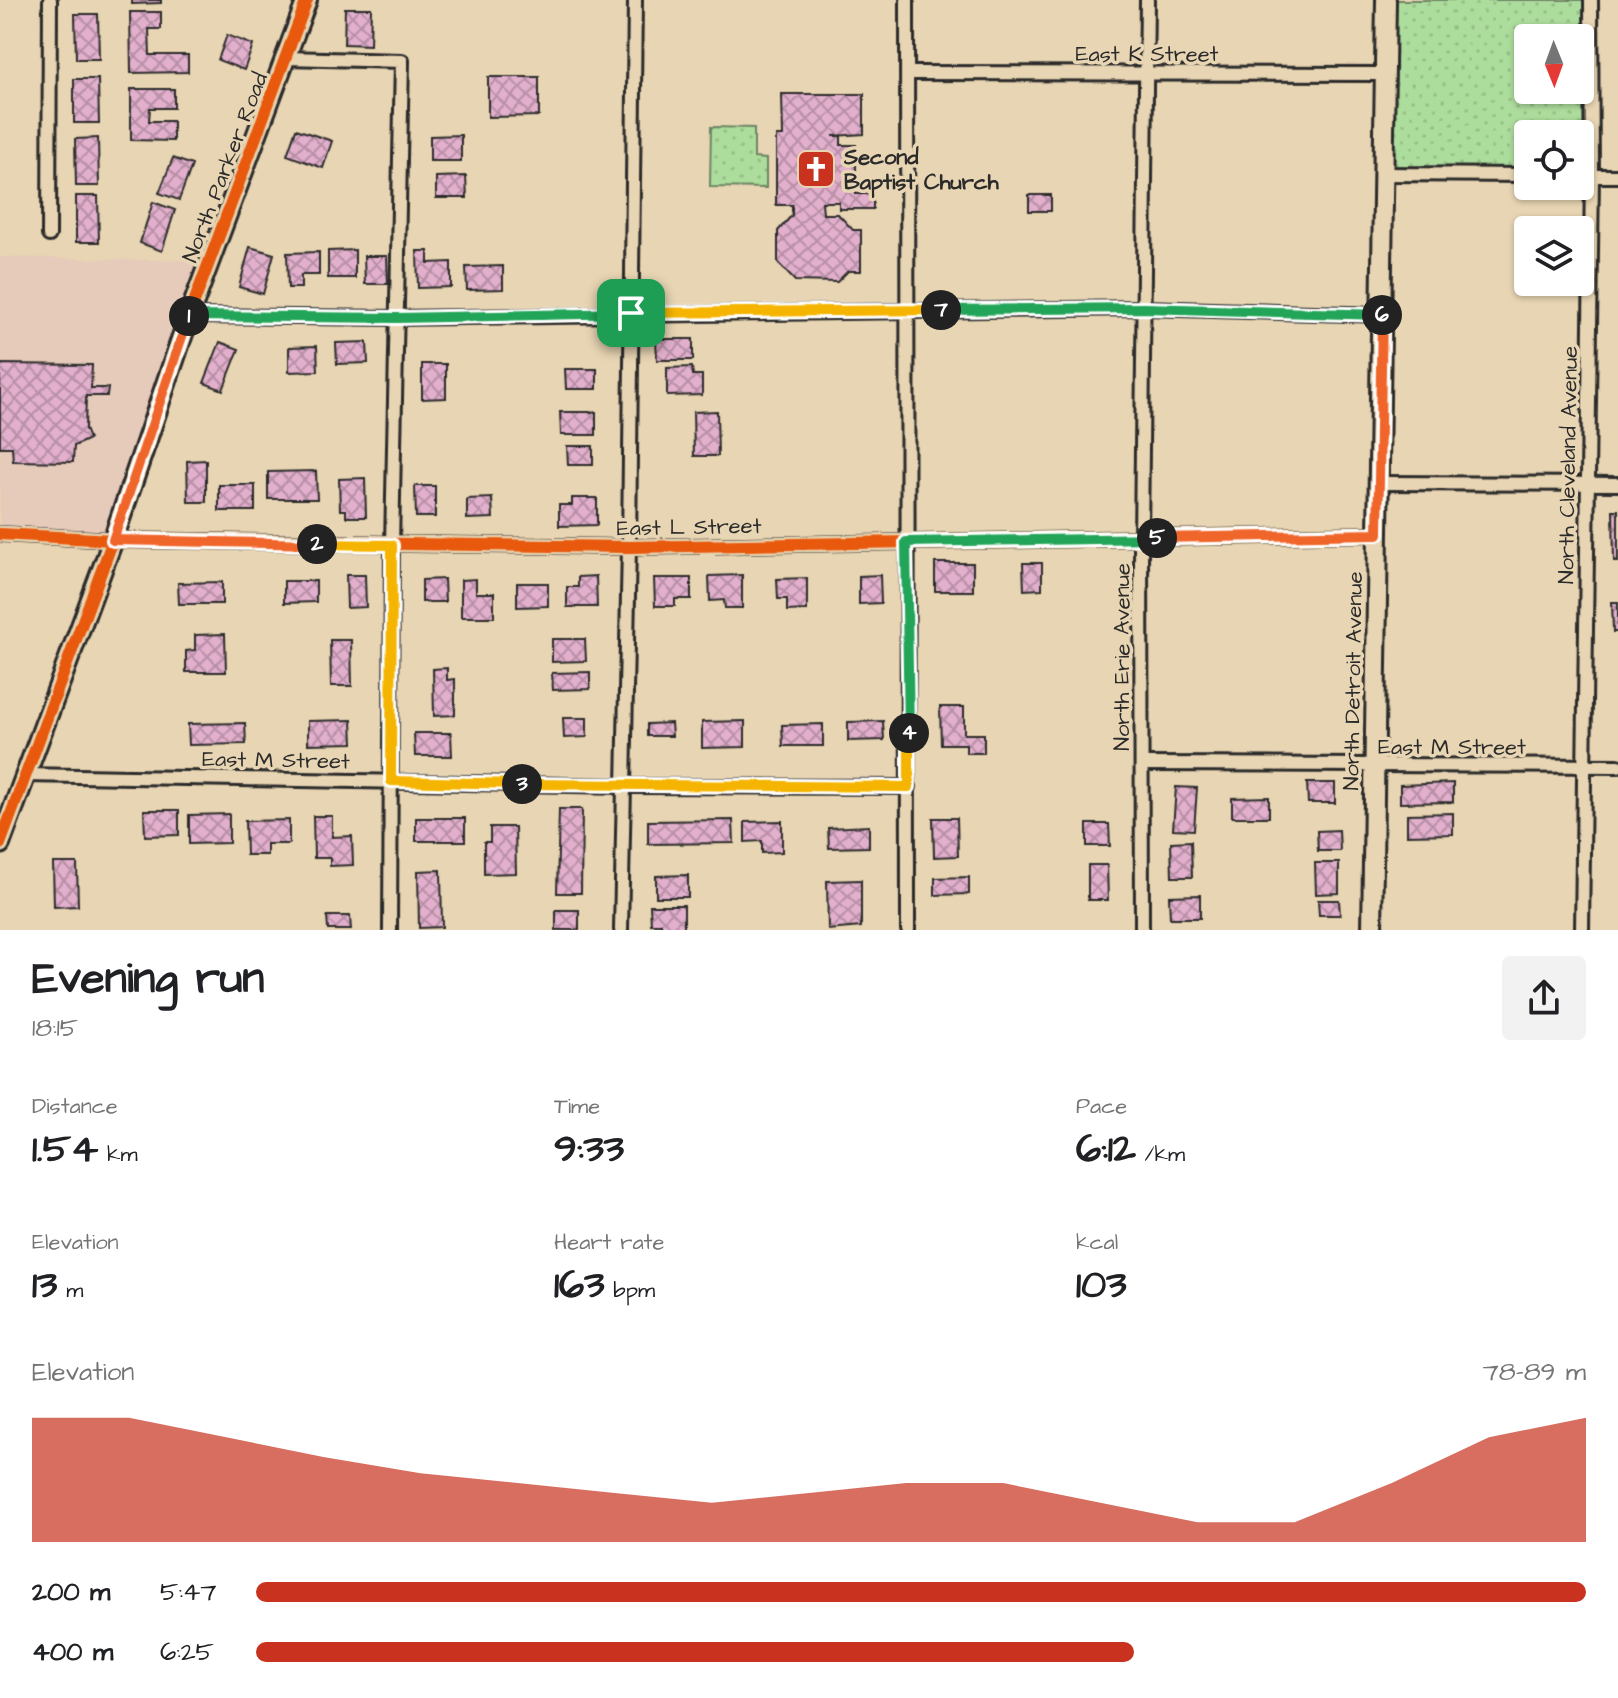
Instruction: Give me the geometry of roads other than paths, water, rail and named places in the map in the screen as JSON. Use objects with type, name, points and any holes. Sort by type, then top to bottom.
[{"type":"street","points":[[49,235],[50,0]]},
{"type":"street","name":"North Parker Road","points":[[0,844],[113,540],[189,316],[307,0]]},
{"type":"street","points":[[621,930],[635,0]]},
{"type":"street","points":[[907,0],[908,930]]},
{"type":"street","name":"North Erie Avenue","points":[[1142,930],[1141,539],[1147,0]]},
{"type":"street","name":"North Detroit Avenue","points":[[1372,930],[1386,0]]},
{"type":"street","name":"North Cleveland Avenue","points":[[1588,120],[1591,0]]},
{"type":"street","points":[[286,58],[402,61],[392,545],[390,930]]},
{"type":"street","name":"East K Street","points":[[909,73],[1384,74]]},
{"type":"street","points":[[1382,174],[1514,175]]},
{"type":"street","points":[[1594,176],[1618,176]]},
{"type":"street","name":"North Cleveland Avenue","points":[[1582,930],[1586,200]]},
{"type":"street","points":[[189,316],[397,318],[1145,308],[1383,315]]},
{"type":"street","points":[[1379,483],[1618,484]]},
{"type":"street","name":"East L Street","points":[[0,534],[113,540],[629,547],[1378,534]]},
{"type":"street","name":"East M Street","points":[[1142,764],[1618,766]]},
{"type":"street","name":"East M Street","points":[[25,775],[624,786],[909,787]]},
{"type":"place","name":"Second Baptist Church","points":[[816,169]]}]
